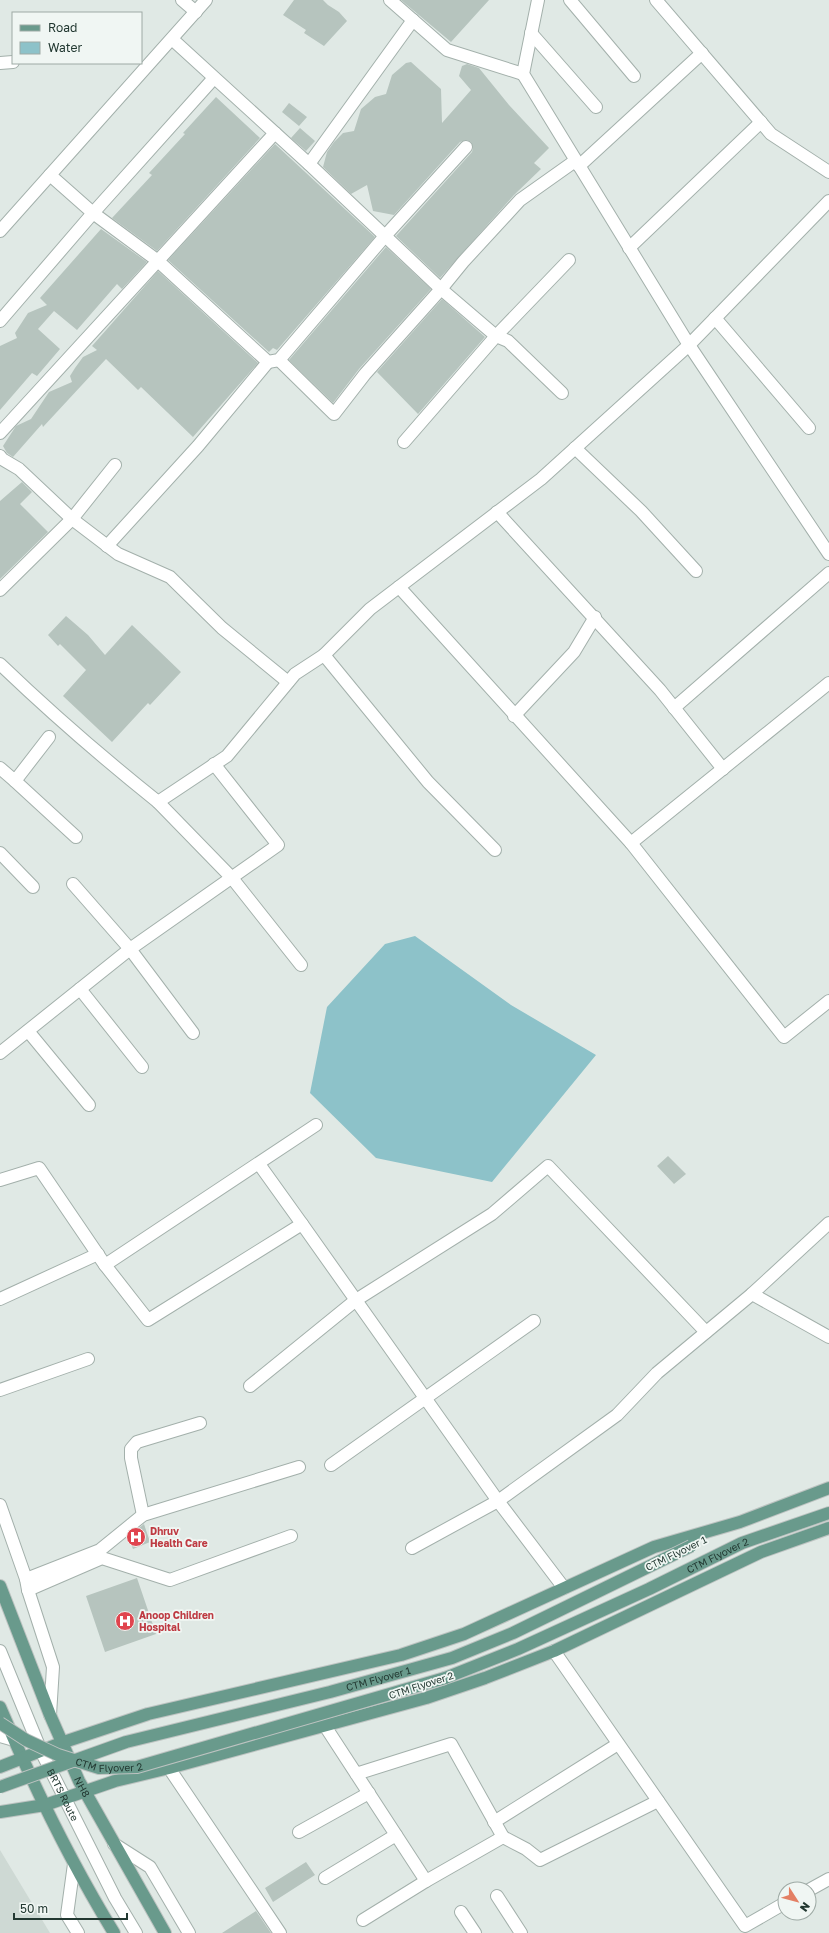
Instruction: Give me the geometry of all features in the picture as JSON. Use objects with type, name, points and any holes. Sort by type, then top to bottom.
[{"type":"main road","points":[[0,1767],[61,1743],[148,1714],[401,1654],[464,1634],[654,1547],[740,1522],[829,1488]]},
{"type":"main road","name":"CTM Flyover 2","points":[[0,1723],[26,1740],[58,1755],[99,1768],[137,1766],[446,1678],[518,1649],[649,1589],[742,1543],[829,1513]]},
{"type":"main road","name":"CTM Flyover 1","points":[[0,1787],[126,1742],[330,1692],[452,1658],[513,1633],[740,1522]]},
{"type":"main road","points":[[0,1812],[45,1805],[114,1781],[170,1768],[426,1698],[485,1678],[554,1651],[761,1552],[829,1528]]},
{"type":"main road","name":"NH8","points":[[0,1586],[61,1743],[84,1791],[165,1933]]},
{"type":"main road","points":[[0,1707],[22,1759],[74,1864],[114,1933]]},
{"type":"street","points":[[182,0],[196,12]]},
{"type":"street","points":[[0,231],[50,175],[146,61],[172,39],[206,0]]},
{"type":"street","points":[[390,0],[447,50],[522,74],[689,345],[829,554]]},
{"type":"street","points":[[522,74],[538,0]]},
{"type":"street","points":[[570,0],[634,76]]},
{"type":"street","points":[[656,0],[771,134],[829,172]]},
{"type":"street","points":[[309,164],[413,20]]},
{"type":"street","points":[[531,33],[596,107]]},
{"type":"street","points":[[172,39],[309,164],[441,289],[496,336],[508,341],[562,393]]},
{"type":"street","points":[[50,175],[93,213],[158,261],[334,414],[365,374],[441,289],[463,262],[520,200],[577,164],[702,53]]},
{"type":"street","points":[[0,63],[12,62]]},
{"type":"street","points":[[0,321],[93,213],[214,78]]},
{"type":"street","points":[[629,248],[761,122]]},
{"type":"street","points":[[0,433],[275,134]]},
{"type":"street","points":[[107,546],[466,147]]},
{"type":"street","points":[[158,802],[226,756],[295,674],[324,655],[370,609],[540,479],[575,448],[689,345],[829,201]]},
{"type":"street","points":[[404,442],[496,336],[569,260]]},
{"type":"street","points":[[715,318],[809,428]]},
{"type":"street","points":[[575,448],[641,511],[696,571]]},
{"type":"street","points":[[0,456],[2,459],[19,469],[72,519],[118,554],[170,577],[222,628],[288,682]]},
{"type":"street","points":[[0,590],[72,519],[115,465]]},
{"type":"street","points":[[497,512],[595,617],[674,708],[723,769]]},
{"type":"street","points":[[820,540],[829,532]]},
{"type":"street","points":[[674,708],[829,573]]},
{"type":"street","points":[[399,587],[514,716],[631,843],[784,1037],[829,1001]]},
{"type":"street","points":[[514,716],[574,652],[595,617]]},
{"type":"street","points":[[324,655],[428,782],[495,850]]},
{"type":"street","points":[[0,664],[45,707],[102,757],[158,802],[232,878],[301,965]]},
{"type":"street","points":[[631,843],[829,683]]},
{"type":"street","points":[[15,781],[49,737]]},
{"type":"street","points":[[0,1054],[130,949],[278,845],[214,764]]},
{"type":"street","points":[[0,768],[76,837]]},
{"type":"street","points":[[0,853],[33,887]]},
{"type":"street","points":[[72,884],[130,949],[193,1033]]},
{"type":"street","points":[[80,990],[142,1067]]},
{"type":"street","points":[[28,1031],[89,1105]]},
{"type":"street","points":[[105,1264],[316,1126]]},
{"type":"street","points":[[259,1164],[498,1501],[564,1588]]},
{"type":"street","points":[[250,1386],[356,1300],[492,1214],[548,1166],[706,1332]]},
{"type":"street","points":[[0,1180],[39,1168],[105,1264],[148,1320],[302,1224]]},
{"type":"street","points":[[412,1548],[498,1501],[617,1415],[656,1373],[752,1294],[829,1223]]},
{"type":"street","points":[[0,1299],[98,1254]]},
{"type":"street","points":[[752,1294],[829,1338]]},
{"type":"street","points":[[331,1465],[534,1321]]},
{"type":"street","points":[[0,1390],[88,1359]]},
{"type":"street","points":[[143,1515],[132,1467],[132,1449],[137,1442],[200,1423]]},
{"type":"street","points":[[27,1585],[100,1550],[143,1515],[299,1467]]},
{"type":"street","points":[[0,1505],[53,1667],[50,1714]]},
{"type":"street","points":[[27,1585],[102,1558],[170,1580],[291,1536]]},
{"type":"street","name":"BRTS Route","points":[[0,1651],[41,1751],[115,1898],[136,1933]]},
{"type":"street","points":[[554,1651],[746,1929],[777,1908]]},
{"type":"street","points":[[325,1726],[426,1881]]},
{"type":"street","points":[[0,1736],[14,1740]]},
{"type":"street","points":[[356,1774],[451,1744],[503,1837],[526,1849],[540,1860],[658,1801]]},
{"type":"street","points":[[494,1822],[618,1744]]},
{"type":"street","points":[[170,1768],[280,1933]]},
{"type":"street","points":[[299,1832],[369,1794]]},
{"type":"street","points":[[326,1878],[396,1835]]},
{"type":"street","points":[[363,1920],[426,1881],[503,1837]]},
{"type":"street","points":[[114,1844],[150,1867],[189,1933]]},
{"type":"street","points":[[74,1864],[67,1914],[78,1933]]},
{"type":"street","points":[[817,1886],[829,1879]]},
{"type":"street","points":[[496,1896],[521,1933]]},
{"type":"street","points":[[460,1912],[475,1933]]},
{"type":"shaded area","points":[[0,1850],[50,1933],[0,1933]]},
{"type":"water","points":[[415,936],[511,1005],[596,1055],[492,1182],[376,1158],[310,1093],[327,1007],[385,944]]},
{"type":"building","points":[[294,0],[323,0],[339,12],[347,21],[324,46],[304,33],[306,30],[283,15]]},
{"type":"building","points":[[401,0],[489,0],[451,42]]},
{"type":"building","points":[[411,62],[441,89],[442,123],[471,90],[459,76],[462,66],[467,64],[479,68],[509,105],[549,148],[534,163],[541,169],[514,195],[440,278],[396,236],[472,152],[473,148],[471,142],[467,140],[460,142],[394,215],[373,211],[367,185],[351,194],[323,167],[327,152],[334,142],[343,133],[354,131],[361,109],[375,97],[386,94],[392,75],[406,63]]},
{"type":"building","points":[[216,97],[260,138],[157,251],[112,218],[152,175],[149,173],[185,134],[183,133]]},
{"type":"building","points":[[289,103],[307,117],[299,126],[282,112]]},
{"type":"building","points":[[300,128],[315,141],[306,151],[291,138]]},
{"type":"building","points":[[275,144],[375,237],[277,350],[273,348],[269,352],[168,260]]},
{"type":"building","points":[[101,229],[147,262],[122,289],[117,284],[77,330],[54,311],[38,329],[60,349],[37,376],[32,373],[0,410],[0,346],[17,338],[15,333],[28,313],[47,305],[40,298]]},
{"type":"building","points":[[386,247],[431,289],[359,369],[333,403],[289,360]]},
{"type":"building","points":[[158,271],[258,363],[193,437],[141,387],[138,390],[106,359],[43,427],[42,424],[13,457],[7,453],[3,446],[16,426],[31,419],[49,392],[72,382],[70,376],[83,357],[97,350],[92,346]]},
{"type":"building","points":[[442,299],[485,337],[418,414],[377,372]]},
{"type":"building","points":[[22,482],[32,492],[20,504],[48,532],[0,579],[0,501]]},
{"type":"building","points":[[66,616],[88,635],[105,655],[132,625],[181,672],[150,705],[148,703],[112,742],[63,696],[86,670],[60,644],[58,646],[48,635]]},
{"type":"building","points":[[668,1156],[686,1174],[674,1184],[657,1166]]},
{"type":"building","points":[[144,1524],[150,1542],[133,1549],[128,1537]]},
{"type":"building","points":[[137,1578],[156,1634],[105,1652],[86,1596]]},
{"type":"building","points":[[306,1862],[315,1875],[273,1902],[265,1888]]},
{"type":"building","points":[[256,1911],[271,1933],[222,1933]]},
{"type":"place","name":"Dhruv Health Care","points":[[136,1537]]},
{"type":"place","name":"Anoop Children Hospital","points":[[125,1621]]}]
